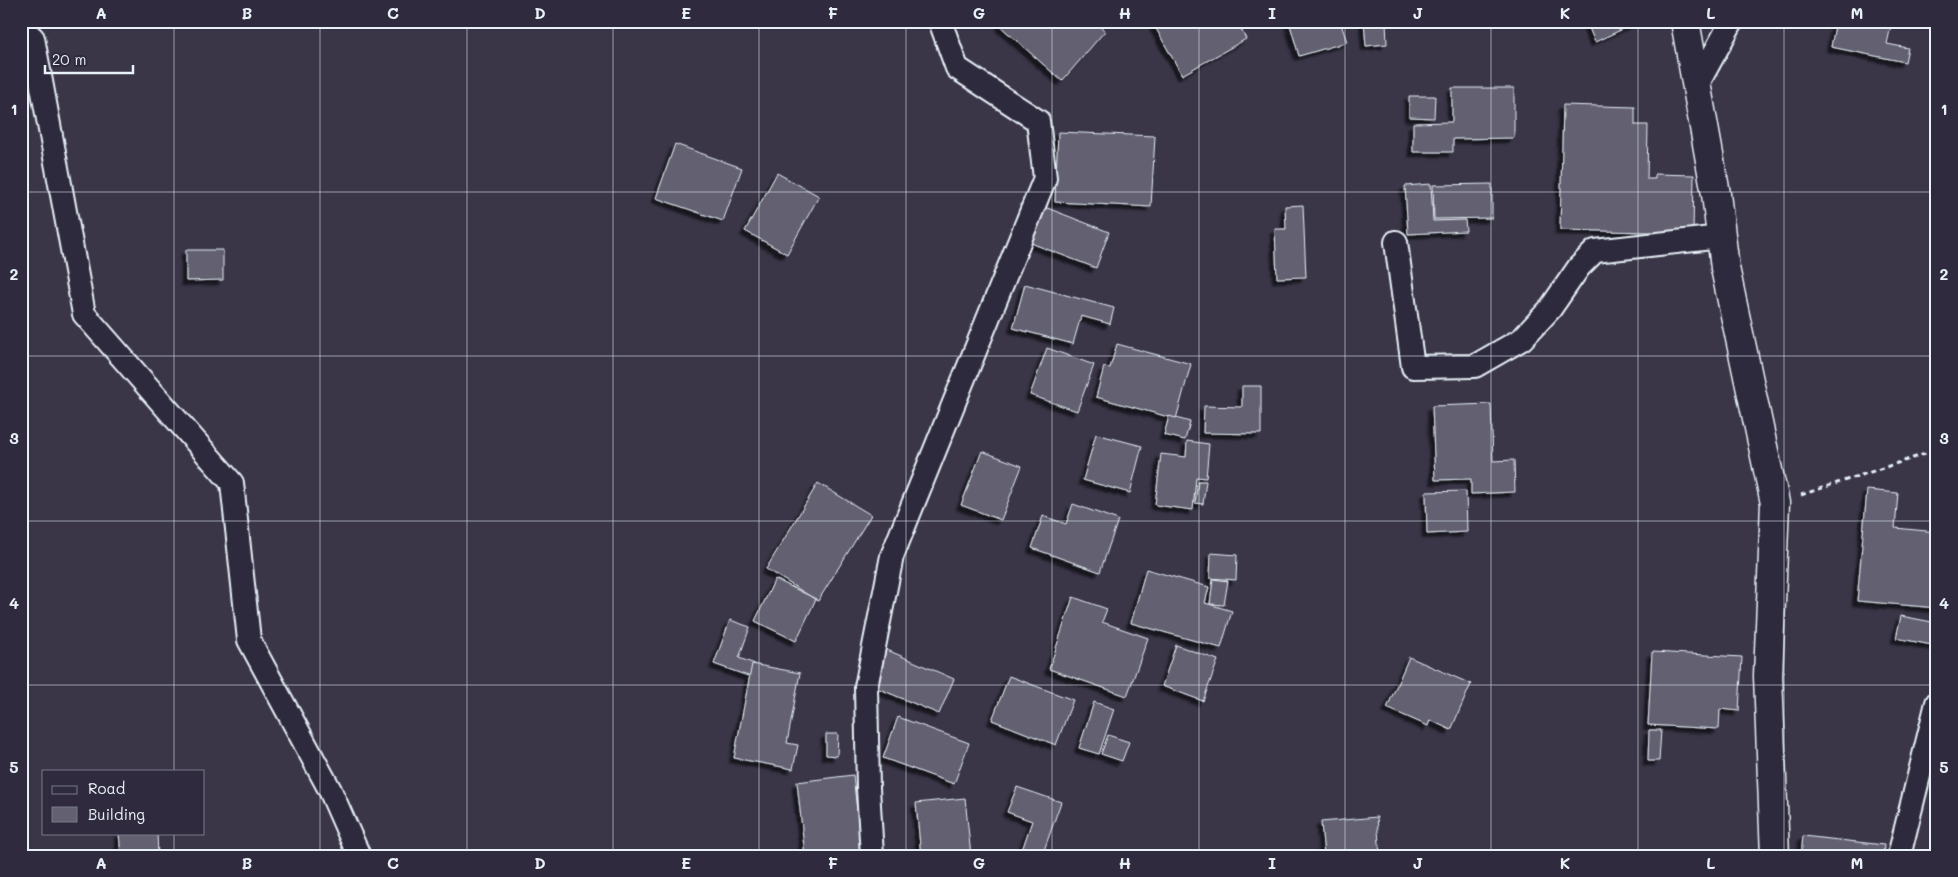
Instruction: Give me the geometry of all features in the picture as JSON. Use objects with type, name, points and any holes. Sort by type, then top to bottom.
[{"type":"main road","points":[[1685,21],[1716,194],[1725,268],[1775,504],[1768,676],[1774,856]]},
{"type":"street","points":[[872,856],[868,788],[866,687],[892,556],[1045,178],[1038,121],[957,68],[940,21]]},
{"type":"street","points":[[1697,85],[1732,21]]},
{"type":"street","points":[[21,27],[33,38],[84,314],[232,483],[249,640],[330,790],[359,856]]},
{"type":"street","points":[[1396,242],[1413,368],[1475,366],[1522,339],[1550,310],[1579,267],[1595,251],[1721,237]]},
{"type":"street","points":[[1899,856],[1937,703]]},
{"type":"path","points":[[1775,504],[1937,450]]},
{"type":"building","points":[[1004,21],[1093,21],[1105,31],[1062,81],[1000,26]]},
{"type":"building","points":[[1161,21],[1237,21],[1246,39],[1182,75],[1154,25]]},
{"type":"building","points":[[1289,21],[1340,21],[1347,42],[1299,56]]},
{"type":"building","points":[[1364,21],[1386,21],[1387,44],[1366,46]]},
{"type":"building","points":[[1586,21],[1640,21],[1595,42]]},
{"type":"building","points":[[1836,21],[1892,21],[1887,44],[1908,48],[1905,62],[1831,47]]},
{"type":"building","points":[[1452,88],[1514,88],[1514,138],[1453,139],[1453,152],[1413,152],[1413,123],[1452,122]]},
{"type":"building","points":[[1409,96],[1435,96],[1434,118],[1409,117]]},
{"type":"building","points":[[1563,105],[1635,107],[1635,125],[1648,125],[1647,179],[1655,179],[1655,174],[1694,175],[1693,233],[1560,230]]},
{"type":"building","points":[[1058,132],[1155,136],[1151,207],[1055,202]]},
{"type":"building","points":[[675,144],[742,168],[723,221],[656,198]]},
{"type":"building","points":[[777,173],[819,196],[787,254],[745,231]]},
{"type":"building","points":[[1431,184],[1433,221],[1465,220],[1466,231],[1408,234],[1405,186]]},
{"type":"building","points":[[1492,184],[1492,218],[1434,219],[1433,185]]},
{"type":"building","points":[[1303,205],[1306,277],[1277,278],[1275,229],[1286,229],[1285,206]]},
{"type":"building","points":[[1042,206],[1109,232],[1096,268],[1028,242]]},
{"type":"building","points":[[186,250],[223,250],[223,280],[186,281]]},
{"type":"building","points":[[1025,284],[1114,308],[1110,324],[1081,316],[1073,344],[1013,328]]},
{"type":"building","points":[[1117,344],[1191,364],[1176,419],[1096,397],[1104,367],[1110,368]]},
{"type":"building","points":[[1047,348],[1094,365],[1077,411],[1030,395]]},
{"type":"building","points":[[1242,386],[1261,386],[1261,434],[1203,433],[1204,406],[1242,407]]},
{"type":"building","points":[[1491,404],[1493,461],[1514,460],[1515,492],[1471,494],[1471,479],[1435,480],[1432,406]]},
{"type":"building","points":[[1169,416],[1190,422],[1185,440],[1164,435]]},
{"type":"building","points":[[1096,434],[1142,446],[1130,493],[1083,480]]},
{"type":"building","points":[[1187,441],[1209,444],[1206,478],[1196,477],[1193,510],[1155,505],[1161,454],[1186,457]]},
{"type":"building","points":[[982,451],[1022,466],[1001,520],[961,505]]},
{"type":"building","points":[[1198,481],[1206,481],[1203,504],[1195,503]]},
{"type":"building","points":[[818,483],[871,515],[818,601],[766,569]]},
{"type":"building","points":[[1867,490],[1898,493],[1895,528],[1937,532],[1937,608],[1857,601]]},
{"type":"building","points":[[1466,491],[1467,532],[1427,534],[1426,492]]},
{"type":"building","points":[[1073,504],[1118,520],[1100,572],[1032,548],[1043,516],[1066,524]]},
{"type":"building","points":[[1211,553],[1237,555],[1236,580],[1210,578]]},
{"type":"building","points":[[1146,569],[1209,587],[1205,603],[1232,611],[1221,648],[1131,623]]},
{"type":"building","points":[[775,579],[816,599],[796,641],[755,621]]},
{"type":"building","points":[[1213,579],[1228,581],[1224,605],[1210,604]]},
{"type":"building","points":[[1073,597],[1107,609],[1102,622],[1148,638],[1127,696],[1049,669]]},
{"type":"building","points":[[1901,616],[1937,623],[1937,646],[1896,638]]},
{"type":"building","points":[[730,620],[750,627],[739,658],[755,664],[751,677],[714,664]]},
{"type":"building","points":[[1176,645],[1218,660],[1203,701],[1162,686]]},
{"type":"building","points":[[885,649],[954,679],[939,714],[870,685]]},
{"type":"building","points":[[1652,652],[1742,657],[1739,711],[1720,709],[1719,729],[1648,725]]},
{"type":"building","points":[[1409,657],[1471,684],[1451,730],[1430,720],[1428,726],[1387,708]]},
{"type":"building","points":[[752,664],[800,673],[787,743],[798,745],[793,769],[734,758]]},
{"type":"building","points":[[1009,676],[1073,700],[1056,745],[992,720]]},
{"type":"building","points":[[1094,702],[1114,709],[1099,754],[1079,748]]},
{"type":"building","points":[[898,717],[969,743],[954,784],[883,758]]},
{"type":"building","points":[[1649,730],[1661,730],[1659,761],[1648,761]]},
{"type":"building","points":[[826,734],[838,734],[837,756],[826,755]]},
{"type":"building","points":[[1108,735],[1129,742],[1122,761],[1101,754]]},
{"type":"building","points":[[853,775],[862,856],[805,856],[797,782]]},
{"type":"building","points":[[1017,787],[1061,802],[1042,856],[1020,856],[1032,821],[1007,812]]},
{"type":"building","points":[[965,798],[971,856],[921,856],[916,803]]},
{"type":"building","points":[[1377,817],[1380,856],[1324,856],[1321,822]]},
{"type":"building","points":[[119,834],[157,834],[158,856],[121,856]]},
{"type":"building","points":[[1803,836],[1884,845],[1883,856],[1801,856]]}]
